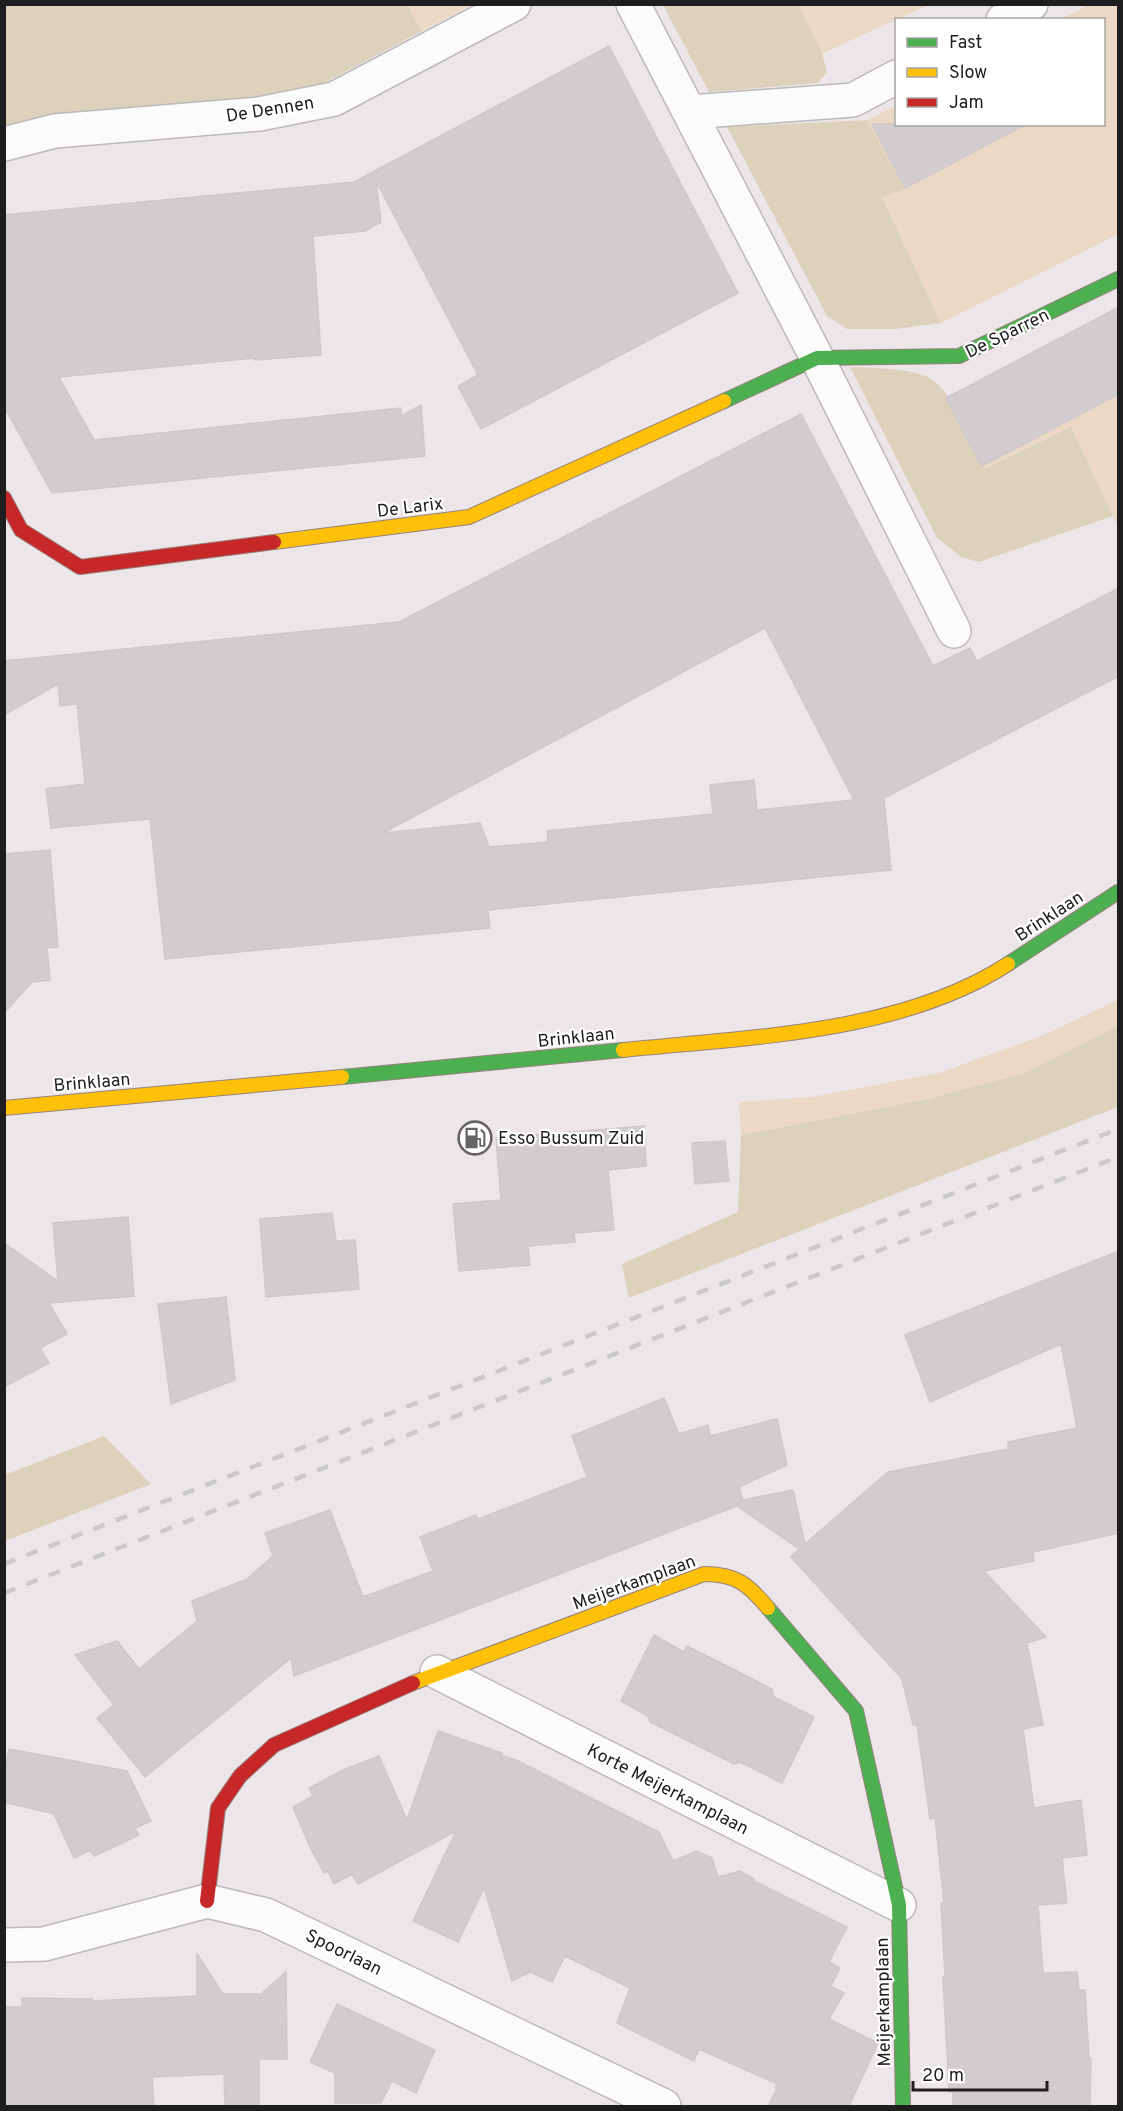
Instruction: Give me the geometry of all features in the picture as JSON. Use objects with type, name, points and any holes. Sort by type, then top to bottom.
[{"type":"street","name":"De Dennen","points":[[4,144],[55,130],[259,114],[334,99],[514,4]]},
{"type":"street","points":[[633,4],[817,358],[954,631]]},
{"type":"street","points":[[1006,18],[1031,4]]},
{"type":"street","points":[[690,112],[853,100],[895,78]]},
{"type":"street","name":"De Sparren","points":[[817,358],[959,356],[1119,279]]},
{"type":"street","name":"De Larix","points":[[4,498],[21,530],[80,567],[469,518],[817,358]]},
{"type":"street","name":"Brinklaan","points":[[4,1108],[534,1060],[820,1029],[907,1010],[992,974],[1119,892]]},
{"type":"street","name":"Meijerkamplaan","points":[[207,1901],[218,1808],[240,1776],[274,1745],[437,1672],[704,1574],[725,1574],[750,1587],[856,1711],[899,1905],[903,2106]]},
{"type":"street","name":"Korte Meijerkamplaan","points":[[437,1672],[899,1905]]},
{"type":"street","name":"Spoorlaan","points":[[4,1945],[44,1944],[207,1901],[267,1915],[664,2106]]},
{"type":"shaded area","points":[[4,5],[407,5],[422,31],[324,83],[260,101],[137,107],[42,123],[5,136]]},
{"type":"shaded area","points":[[407,5],[472,5],[422,31]]},
{"type":"shaded area","points":[[663,5],[798,5],[821,49],[827,72],[818,83],[709,92]]},
{"type":"shaded area","points":[[798,5],[928,5],[895,18],[895,20],[821,54]]},
{"type":"shaded area","points":[[1089,5],[1118,5],[1118,234],[941,323],[882,196],[903,189],[867,120],[895,106],[895,126],[1105,126],[1105,18],[1062,18]]},
{"type":"shaded area","points":[[867,120],[904,189],[882,197],[941,323],[895,329],[847,329],[827,316],[727,127]]},
{"type":"shaded area","points":[[1118,320],[1118,527],[1071,427],[983,469],[951,400]]},
{"type":"shaded area","points":[[850,367],[905,371],[933,380],[950,398],[984,469],[1071,427],[1113,516],[979,562],[961,557],[937,538]]},
{"type":"shaded area","points":[[1118,1000],[1118,1026],[1025,1073],[923,1100],[741,1135],[739,1102],[812,1097],[939,1073],[1039,1037]]},
{"type":"shaded area","points":[[1118,1026],[1118,1107],[629,1298],[622,1264],[738,1212],[741,1135],[923,1100],[1025,1073]]},
{"type":"shaded area","points":[[104,1436],[151,1484],[5,1541],[5,1475]]},
{"type":"building","points":[[609,46],[738,293],[481,429],[458,386],[478,375],[376,181],[381,222],[365,231],[313,236],[321,355],[255,360],[254,358],[59,377],[94,440],[401,408],[401,416],[421,405],[425,456],[52,493],[4,406],[4,215],[354,182]]},
{"type":"building","points":[[872,124],[1023,126],[905,188]]},
{"type":"building","points":[[1119,307],[1119,394],[982,466],[946,398]]},
{"type":"building","points":[[801,414],[933,666],[970,648],[977,661],[1119,588],[1119,676],[884,798],[891,870],[488,910],[490,928],[165,959],[150,819],[51,828],[46,789],[85,784],[77,704],[60,706],[58,684],[4,715],[4,661],[399,622]],"holes":[[[765,628],[854,800],[757,810],[754,780],[710,785],[713,814],[547,831],[548,842],[489,847],[480,823],[383,833]]]},
{"type":"building","points":[[50,850],[58,947],[47,948],[50,980],[32,982],[4,1013],[4,854]]},
{"type":"building","points":[[644,1126],[646,1166],[608,1170],[614,1230],[574,1233],[575,1242],[528,1246],[530,1265],[459,1271],[453,1204],[501,1200],[496,1138]]},
{"type":"building","points":[[725,1141],[729,1181],[695,1184],[692,1143]]},
{"type":"building","points":[[332,1213],[336,1241],[355,1240],[359,1289],[266,1297],[260,1219]]},
{"type":"building","points":[[128,1217],[134,1296],[49,1303],[67,1334],[40,1348],[49,1363],[4,1387],[4,1243],[58,1281],[53,1223]]},
{"type":"building","points":[[1119,1251],[1119,1533],[1033,1552],[1034,1561],[984,1571],[1046,1637],[1027,1643],[1043,1725],[1023,1729],[1034,1808],[1081,1800],[1087,1855],[1062,1858],[1067,1903],[1038,1905],[1043,1973],[1077,1972],[1079,1990],[1085,1990],[1089,2058],[1091,2058],[1090,2106],[953,2106],[953,2091],[949,2092],[943,1977],[945,1975],[941,1903],[944,1903],[935,1818],[930,1819],[917,1725],[913,1725],[902,1679],[791,1557],[799,1549],[737,1506],[294,1676],[291,1658],[145,1777],[97,1718],[114,1705],[75,1655],[117,1641],[139,1669],[197,1621],[192,1601],[247,1579],[273,1556],[265,1533],[330,1510],[363,1597],[433,1571],[420,1537],[476,1515],[478,1519],[587,1477],[572,1436],[664,1398],[679,1434],[708,1425],[710,1436],[777,1419],[787,1465],[739,1487],[743,1500],[793,1490],[805,1544],[888,1472],[1008,1449],[1008,1442],[1077,1428],[1061,1344],[930,1402],[905,1335]]},
{"type":"building","points":[[226,1297],[235,1380],[171,1404],[158,1304]]},
{"type":"building","points":[[654,1635],[684,1652],[687,1646],[772,1689],[774,1697],[814,1717],[782,1783],[740,1762],[734,1764],[650,1722],[648,1716],[621,1701]]},
{"type":"building","points":[[438,1731],[502,1753],[500,1755],[516,1760],[659,1832],[673,1861],[697,1851],[712,1858],[718,1877],[740,1871],[753,1878],[754,1881],[847,1927],[829,1962],[840,1968],[831,1986],[844,1993],[829,2019],[878,2043],[849,2106],[768,2106],[777,2089],[775,2088],[777,2084],[699,2049],[694,2061],[617,2023],[630,1988],[565,1956],[552,1982],[530,1972],[512,1981],[484,1888],[458,1942],[413,1921],[456,1831],[358,1884],[352,1874],[334,1884],[328,1871],[324,1873],[310,1847],[293,1807],[313,1796],[309,1788],[343,1770],[379,1756],[407,1820]]},
{"type":"building","points":[[9,1749],[127,1771],[151,1821],[135,1828],[139,1835],[94,1856],[90,1850],[74,1858],[54,1814],[4,1802],[4,1773]]},
{"type":"building","points":[[197,1954],[223,1994],[261,1994],[286,1972],[287,2059],[259,2059],[259,2106],[225,2106],[224,2074],[152,2077],[154,2106],[4,2106],[4,2007],[22,2007],[22,1998],[92,1999],[91,2001],[197,1996]]},
{"type":"building","points":[[337,2004],[435,2050],[416,2093],[392,2081],[381,2103],[335,2103],[335,2073],[310,2062]]},
{"type":"railway","points":[[4,1564],[1118,1129]]},
{"type":"railway","points":[[4,1593],[1118,1157]]},
{"type":"traffic: fast","points":[[724,401],[817,358],[959,356],[1118,279]]},
{"type":"traffic: fast","points":[[1008,964],[1118,892]]},
{"type":"traffic: fast","points":[[342,1077],[623,1050]]},
{"type":"traffic: fast","points":[[768,1608],[856,1711],[899,1905],[903,2106]]},
{"type":"traffic: slow","points":[[274,542],[469,517],[724,401]]},
{"type":"traffic: slow","points":[[623,1050],[771,1036],[872,1019],[920,1005],[966,987],[1008,964]]},
{"type":"traffic: slow","points":[[4,1108],[342,1077]]},
{"type":"traffic: slow","points":[[413,1683],[704,1574],[733,1578],[747,1587],[768,1608]]},
{"type":"traffic: jam","points":[[4,498],[21,530],[80,567],[274,542]]},
{"type":"traffic: jam","points":[[207,1901],[218,1808],[240,1776],[274,1745],[413,1683]]},
{"type":"place","name":"Esso Bussum Zuid","points":[[475,1138]]}]
